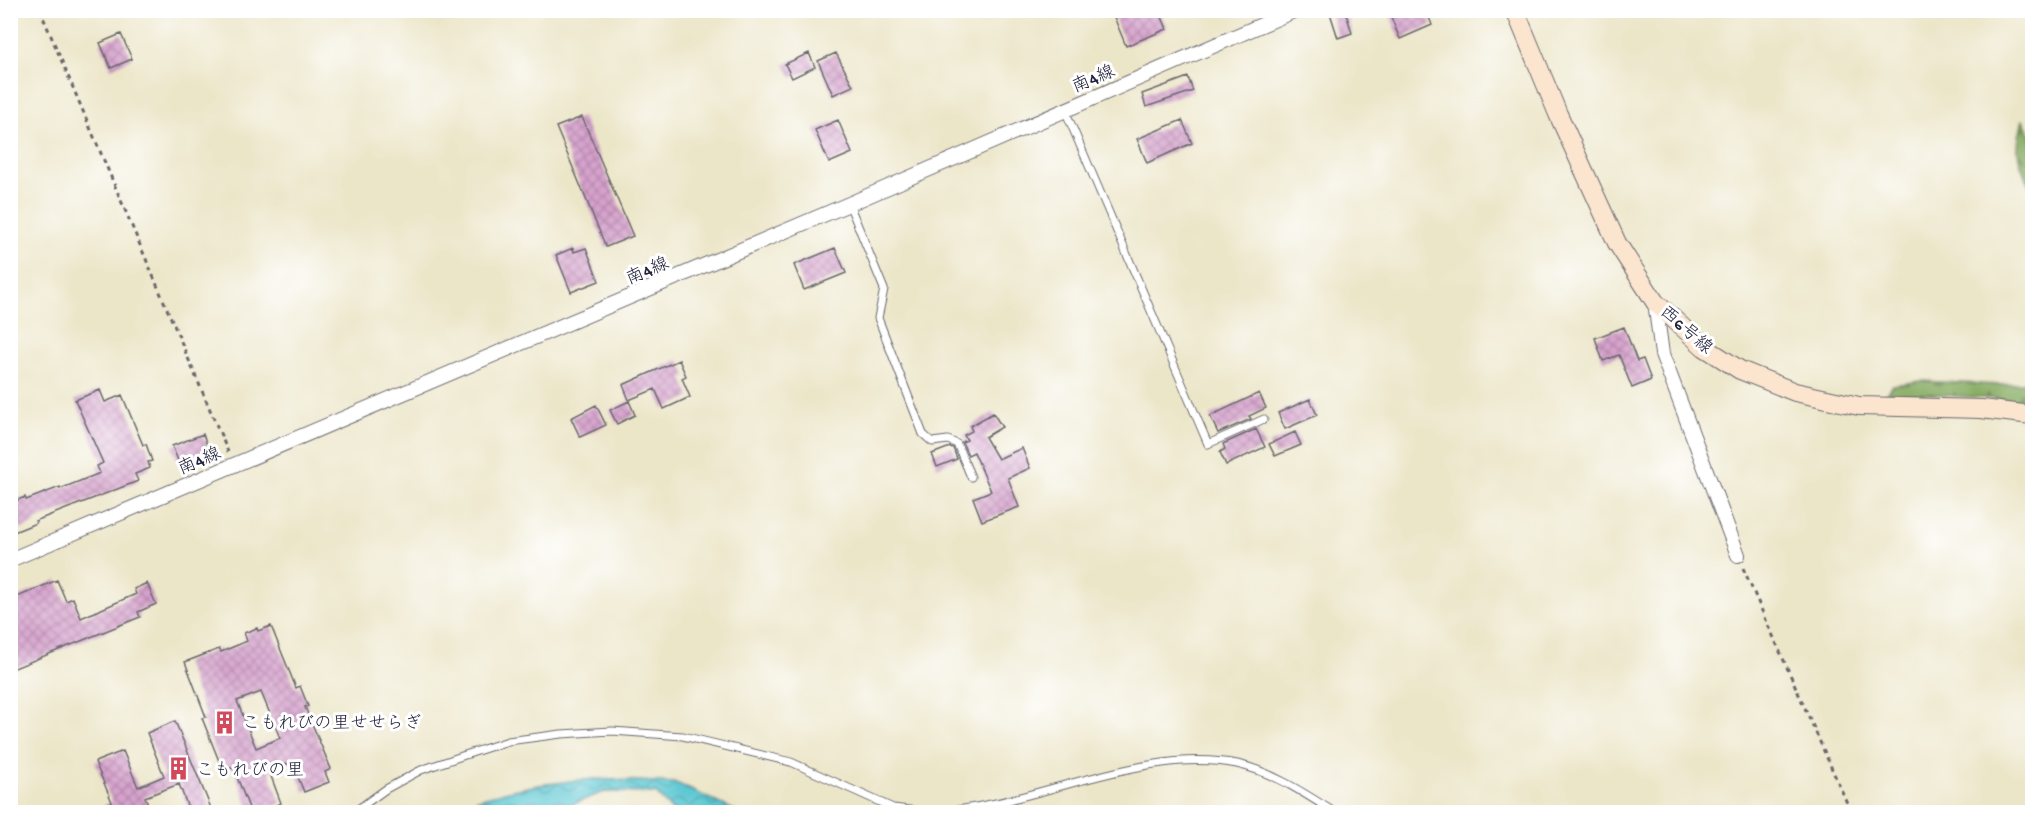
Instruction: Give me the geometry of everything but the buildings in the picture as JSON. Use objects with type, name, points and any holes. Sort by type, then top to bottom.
[{"type":"street","name":"南4線","points":[[10,560],[849,204],[1296,10]]},
{"type":"street","name":"西6号線","points":[[1515,10],[1558,114],[1617,243],[1654,302],[1704,347],[1740,370],[1795,392],[1859,406],[1981,409],[2032,415]]},
{"type":"street","points":[[1654,302],[1662,354],[1738,555]]},
{"type":"lane","points":[[1065,111],[1208,444],[1264,419]]},
{"type":"lane","points":[[849,204],[884,289],[878,318],[924,434],[932,442],[948,440],[957,444],[971,477]]},
{"type":"lane","points":[[354,813],[386,789],[421,770],[508,741],[561,734],[612,731],[683,736],[791,762],[893,808],[926,813]]},
{"type":"lane","points":[[933,813],[961,811],[1095,777],[1156,765],[1199,761],[1237,764],[1271,775],[1334,813]]},
{"type":"path","points":[[40,10],[234,465]]},
{"type":"path","points":[[1738,555],[1851,813]]},
{"type":"green space","points":[[2023,120],[2032,137],[2032,192],[2018,150]]},
{"type":"green space","points":[[1921,381],[2001,385],[2032,382],[2032,402],[1932,394],[1884,395],[1893,385]]},
{"type":"water","points":[[595,779],[676,783],[738,812],[674,812],[656,793],[604,792],[573,804],[526,807],[511,812],[442,812],[517,789]]},
{"type":"place","name":"こもれびの里せせらぎ","points":[[224,722]]},
{"type":"place","name":"こもれびの里","points":[[178,769]]}]
